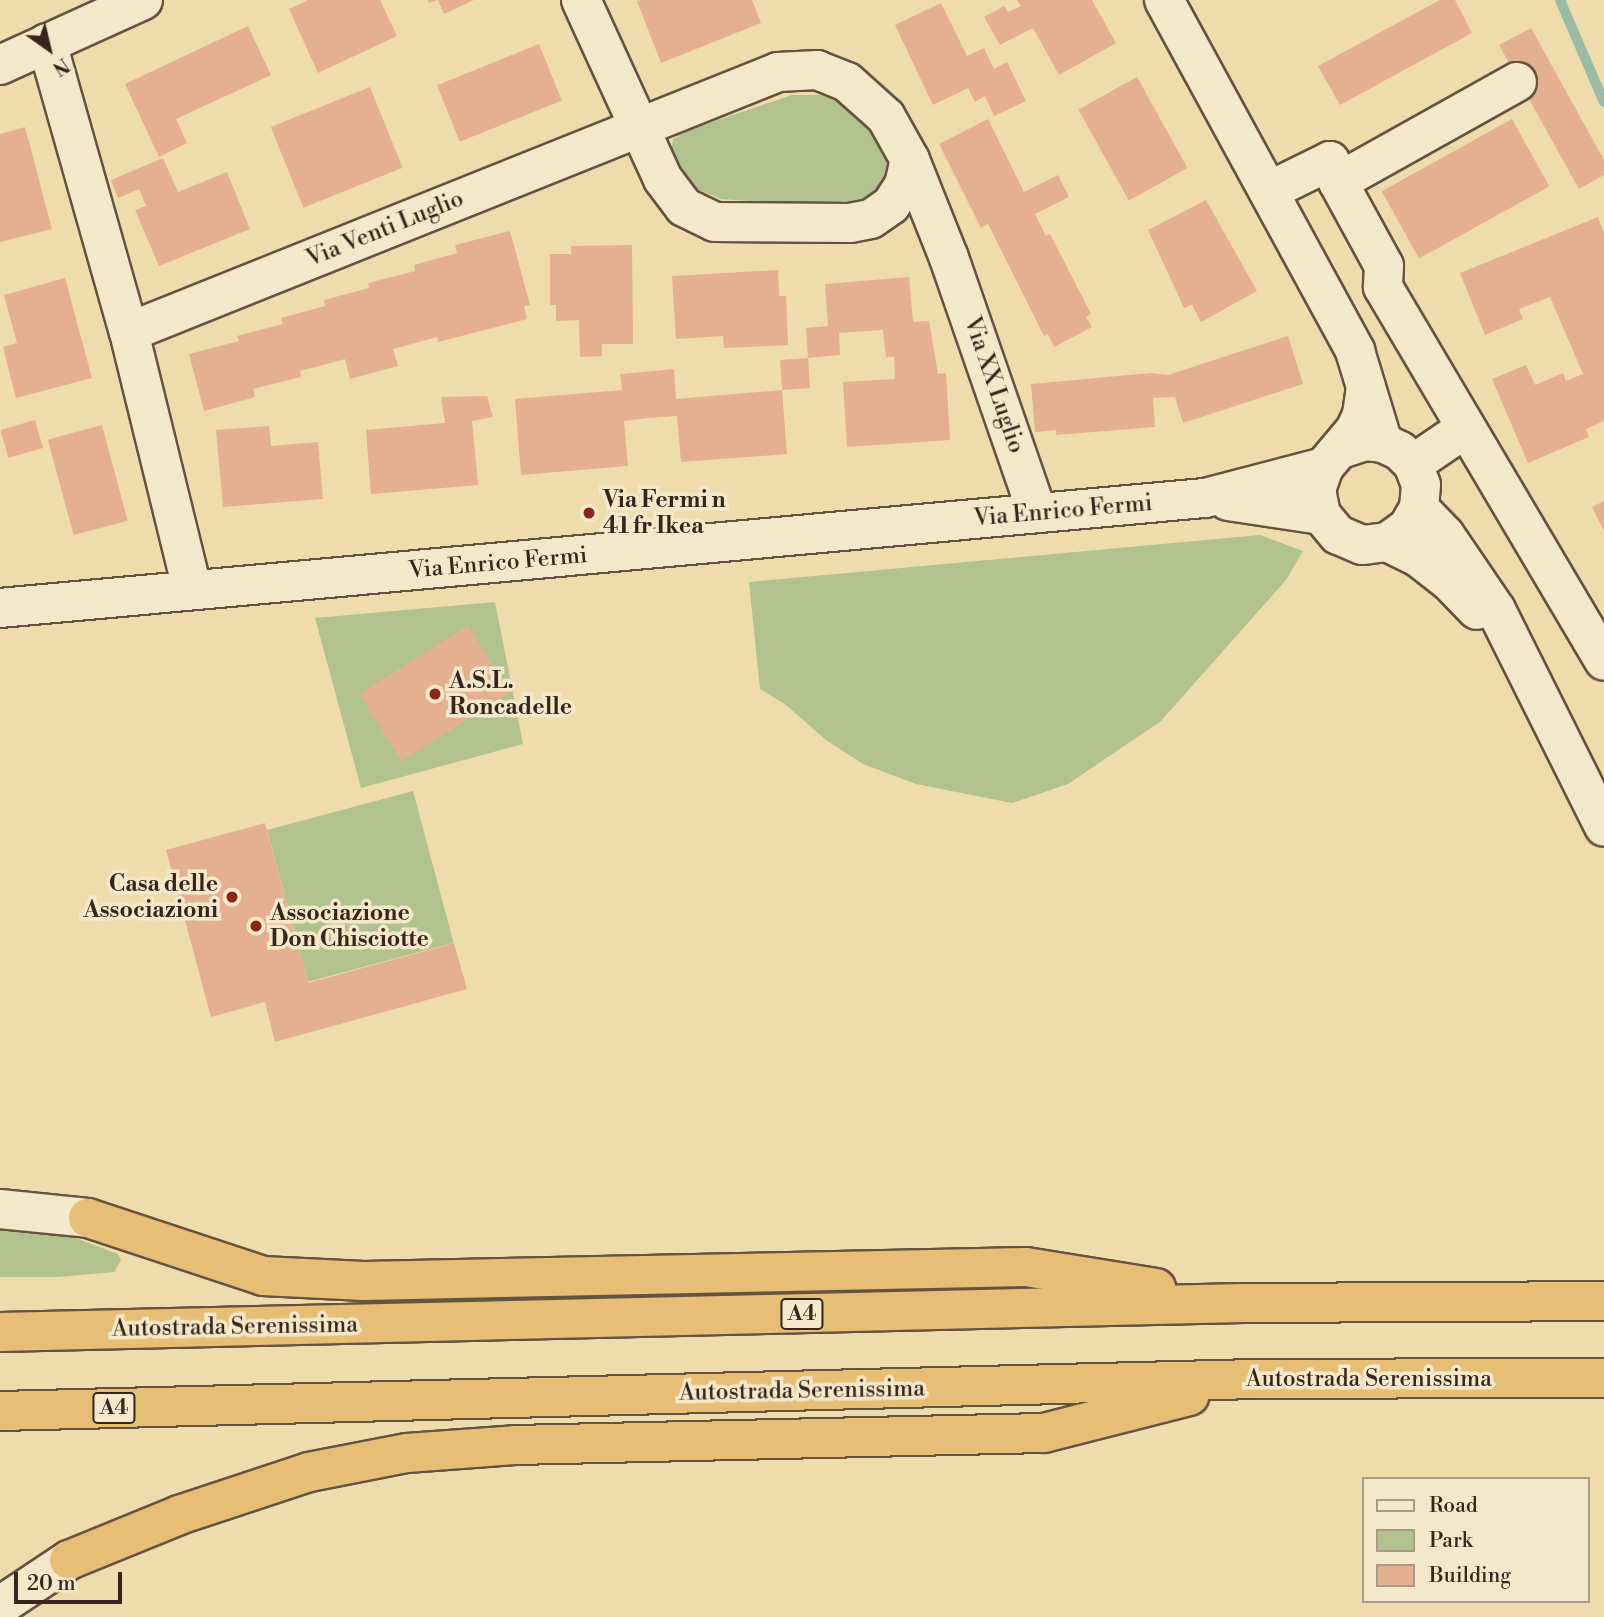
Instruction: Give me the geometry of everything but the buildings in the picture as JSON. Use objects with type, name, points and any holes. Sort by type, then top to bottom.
[{"type":"highway","points":[[88,1218],[263,1276],[364,1281],[1026,1267],[1244,1303]]},
{"type":"highway","name":"Autostrada Serenissima","points":[[0,1332],[1244,1303],[1604,1301]]},
{"type":"highway","name":"Autostrada Serenissima","points":[[0,1411],[1255,1379],[1604,1378]]},
{"type":"highway","points":[[69,1560],[179,1515],[309,1472],[407,1453],[515,1445],[1044,1433],[1255,1379]]},
{"type":"street","points":[[0,65],[143,0]]},
{"type":"street","points":[[581,0],[663,179],[684,207],[715,222],[850,223],[871,219],[891,205],[904,185],[910,160]]},
{"type":"street","points":[[1164,0],[1355,351],[1366,387],[1398,454],[1421,485],[1419,508],[1408,527],[1387,542],[1362,545],[1338,536],[1321,515],[1316,490],[1333,458],[1362,415],[1366,387]]},
{"type":"street","points":[[47,43],[129,332],[192,589]]},
{"type":"street","name":"Via XX Luglio","points":[[640,127],[779,72],[817,70],[847,82],[887,117],[910,160],[949,258],[1037,512]]},
{"type":"street","points":[[1338,182],[1517,82]]},
{"type":"street","name":"Via Venti Luglio","points":[[129,332],[640,127]]},
{"type":"street","points":[[1269,191],[1330,161],[1338,182],[1384,266],[1383,287],[1604,661]]},
{"type":"street","points":[[871,219],[907,228],[931,242],[949,258]]},
{"type":"street","points":[[1333,458],[1365,441],[1398,454],[1466,428]]},
{"type":"street","name":"Via Enrico Fermi","points":[[0,608],[1205,498],[1333,458]]},
{"type":"street","name":"Via Enrico Fermi","points":[[1205,498],[1321,515]]},
{"type":"street","points":[[1419,508],[1445,535],[1496,610],[1518,659],[1604,827]]},
{"type":"street","points":[[1387,542],[1418,557],[1449,581],[1518,659]]},
{"type":"street","points":[[0,1209],[88,1218]]},
{"type":"street","points":[[0,1573],[21,1572],[69,1560]]},
{"type":"street","points":[[0,1606],[69,1560]]},
{"type":"green space","points":[[792,95],[829,95],[857,109],[883,143],[892,168],[886,191],[849,208],[721,199],[695,188],[679,173],[671,153],[673,139],[691,129]]},
{"type":"green space","points":[[1260,535],[1303,551],[1286,580],[1161,721],[1068,784],[1012,803],[916,784],[863,764],[826,740],[786,705],[760,689],[749,582]]},
{"type":"green space","points":[[495,602],[523,744],[361,788],[315,618]]},
{"type":"green space","points":[[413,791],[454,943],[308,982],[267,830]]},
{"type":"green space","points":[[0,1223],[65,1234],[118,1254],[121,1260],[114,1272],[59,1277],[0,1277]]},
{"type":"waterway","points":[[1560,0],[1604,102]]},
{"type":"place","name":"Via Fermi n 41 fr Ikea","points":[[589,513]]},
{"type":"place","name":"A.S.L. Roncadelle","points":[[435,694]]},
{"type":"place","name":"Casa delle Associazioni","points":[[232,897]]},
{"type":"place","name":"Associazione Don Chisciotte","points":[[256,926]]}]
